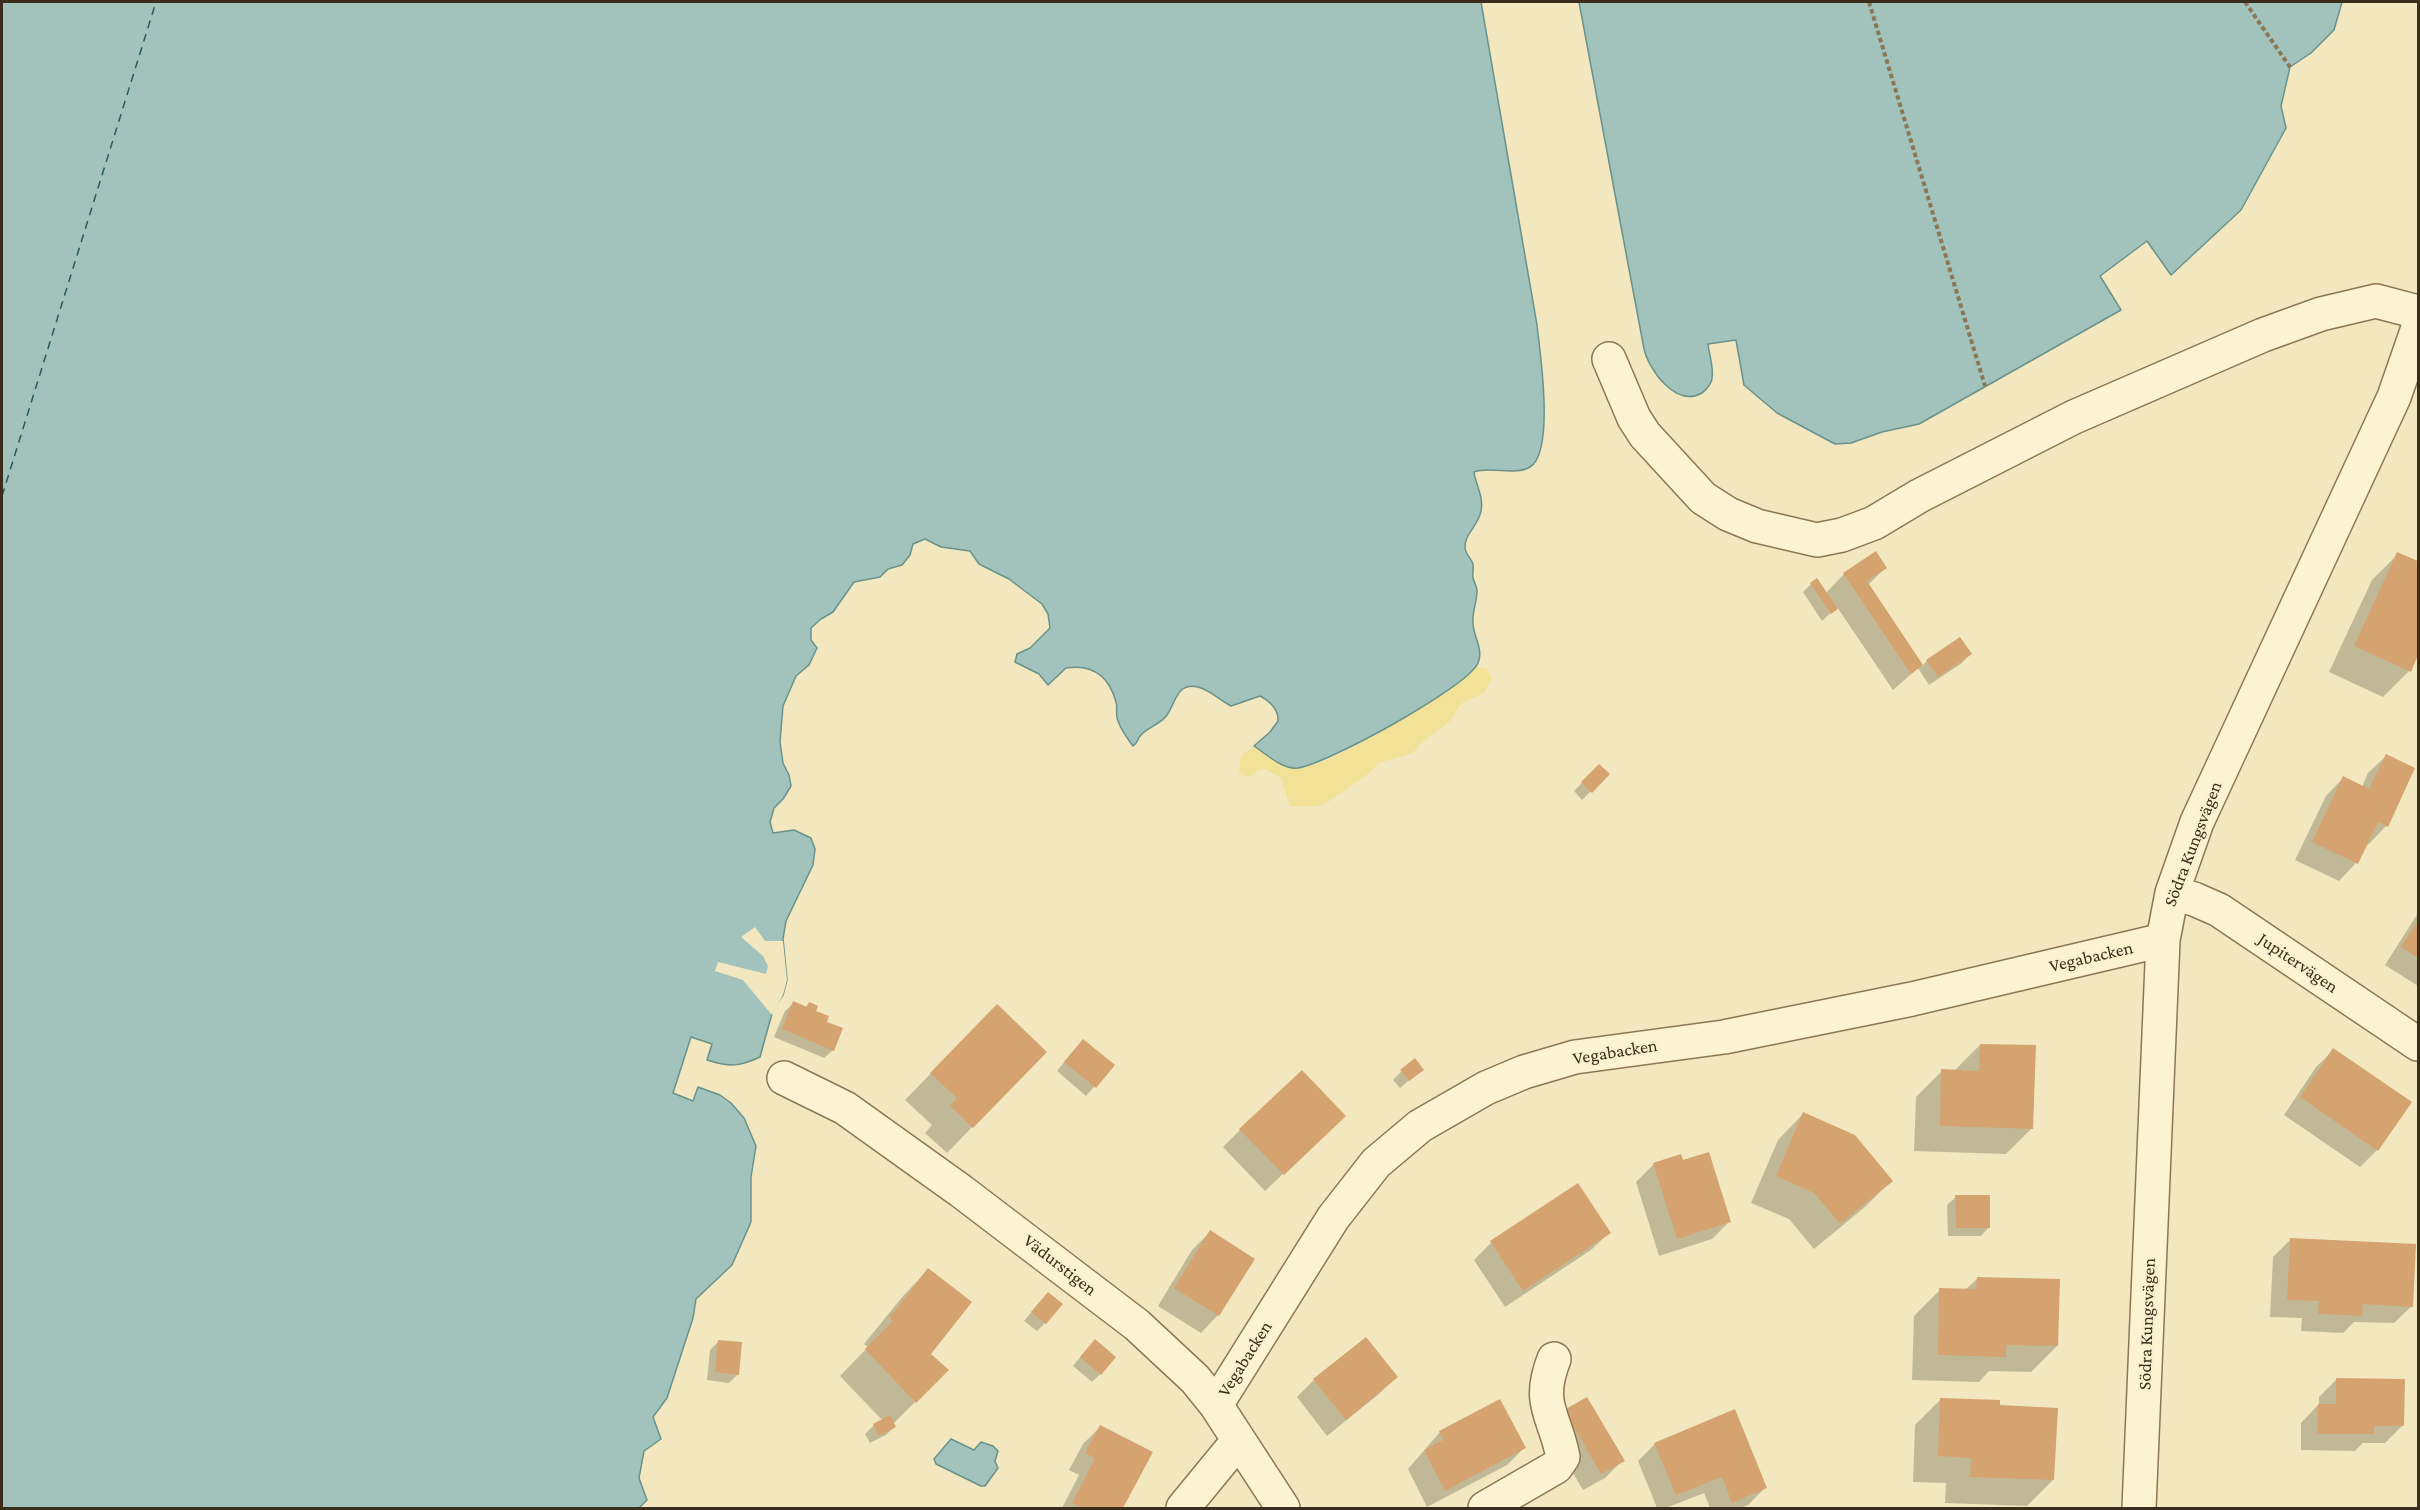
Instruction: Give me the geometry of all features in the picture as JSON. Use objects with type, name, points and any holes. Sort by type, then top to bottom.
[{"type":"street","points":[[1609,359],[1634,418],[1645,435],[1703,498],[1728,514],[1757,526],[1787,535],[1817,540],[1842,535],[1874,523],[1919,496],[2074,417],[2264,335],[2321,314],[2376,301],[2418,312]]},
{"type":"street","name":"Södra Kungsvägen","points":[[2139,1509],[2163,940],[2172,893],[2197,822],[2394,397],[2418,328]]},
{"type":"street","name":"Jupitervägen","points":[[2172,893],[2194,899],[2219,910],[2418,1044]]},
{"type":"street","name":"Vegabacken","points":[[1216,1405],[1333,1218],[1376,1163],[1420,1126],[1486,1088],[1524,1072],[1575,1057],[1724,1036],[1795,1023],[1911,999],[2163,940]]},
{"type":"street","name":"Vädurstigen","points":[[784,1078],[845,1108],[1057,1262],[1137,1325],[1195,1379],[1216,1405],[1283,1509]]},
{"type":"street","points":[[1485,1509],[1556,1467],[1563,1457],[1561,1443],[1549,1417],[1547,1397],[1546,1380],[1554,1359]]},
{"type":"street","points":[[1183,1509],[1238,1441]]},
{"type":"path","points":[[1869,2],[1985,386]]},
{"type":"path","points":[[2245,2],[2290,67]]},
{"type":"sand","points":[[1476,667],[1487,669],[1492,678],[1484,693],[1462,703],[1449,722],[1422,742],[1413,753],[1379,763],[1368,774],[1328,802],[1318,806],[1290,806],[1281,778],[1266,769],[1258,770],[1251,776],[1243,776],[1239,772],[1241,756],[1254,746],[1279,762],[1295,768],[1311,766],[1333,757],[1388,728],[1442,693]]},
{"type":"water","points":[[2,2],[1481,2],[1537,325],[1543,378],[1544,423],[1538,458],[1530,467],[1517,471],[1481,470],[1474,472],[1482,506],[1478,521],[1467,538],[1465,548],[1473,564],[1473,576],[1477,589],[1473,628],[1480,653],[1478,663],[1469,674],[1450,689],[1395,723],[1337,753],[1314,763],[1292,768],[1275,761],[1254,746],[1270,732],[1278,721],[1273,706],[1267,700],[1260,696],[1231,706],[1207,691],[1191,686],[1181,690],[1164,718],[1144,732],[1133,746],[1119,724],[1117,704],[1113,693],[1109,685],[1098,674],[1084,668],[1066,668],[1048,685],[1039,674],[1015,662],[1017,654],[1030,648],[1050,628],[1048,614],[1042,604],[1009,579],[979,564],[970,551],[941,547],[925,539],[913,544],[910,555],[902,565],[888,569],[880,577],[854,582],[833,612],[811,628],[811,640],[817,648],[809,665],[796,676],[783,706],[780,742],[783,763],[791,786],[774,808],[770,822],[773,833],[794,830],[811,838],[815,849],[813,865],[786,921],[783,939],[787,980],[783,995],[773,1010],[760,1057],[746,1063],[728,1065],[707,1060],[712,1044],[691,1037],[673,1093],[693,1101],[698,1087],[720,1095],[731,1103],[744,1118],[756,1146],[751,1177],[751,1222],[732,1265],[696,1299],[693,1318],[667,1398],[653,1417],[661,1439],[644,1451],[639,1478],[647,1500],[639,1508],[2,1508]]},
{"type":"water","points":[[1579,2],[2342,2],[2334,30],[2311,53],[2290,67],[2281,106],[2286,128],[2241,210],[2171,275],[2147,241],[2100,276],[2121,310],[1919,424],[1882,432],[1851,443],[1835,444],[1777,413],[1744,385],[1736,340],[1708,344],[1712,380],[1702,393],[1692,396],[1674,391],[1665,384],[1652,367],[1644,349]]},
{"type":"water","points":[[951,1439],[974,1450],[981,1442],[993,1446],[998,1451],[995,1461],[998,1468],[985,1486],[936,1464],[934,1459]]},
{"type":"pier","points":[[755,927],[765,941],[783,941],[787,980],[783,995],[772,1015],[743,980],[715,971],[718,962],[766,974],[768,966],[763,956],[741,937]]},
{"type":"building","points":[[1876,551],[1887,568],[1867,581],[1923,665],[1911,674],[1843,573]]},
{"type":"building","points":[[2397,552],[2418,561],[2418,655],[2411,672],[2354,646]]},
{"type":"building","points":[[1817,578],[1838,609],[1831,614],[1810,583]]},
{"type":"building","points":[[1960,637],[1972,654],[1938,677],[1926,660]]},
{"type":"building","points":[[2386,754],[2415,768],[2388,827],[2378,822],[2358,864],[2312,842],[2343,776],[2369,789]]},
{"type":"building","points":[[1599,764],[1610,774],[1592,793],[1581,782]]},
{"type":"building","points":[[2418,920],[2418,958],[2401,947]]},
{"type":"building","points":[[793,1001],[807,1007],[809,1002],[818,1006],[816,1011],[829,1016],[827,1022],[843,1028],[834,1051],[782,1029]]},
{"type":"building","points":[[997,1004],[1047,1052],[973,1128],[950,1106],[957,1098],[930,1073]]},
{"type":"building","points":[[1083,1039],[1115,1065],[1096,1088],[1064,1062]]},
{"type":"building","points":[[1980,1044],[2036,1045],[2033,1129],[1940,1126],[1941,1069],[1979,1071]]},
{"type":"building","points":[[2333,1048],[2412,1102],[2378,1151],[2300,1097]]},
{"type":"building","points":[[1415,1058],[1424,1070],[1409,1081],[1400,1070]]},
{"type":"building","points":[[1302,1070],[1346,1116],[1284,1175],[1239,1129]]},
{"type":"building","points":[[1803,1112],[1855,1135],[1893,1181],[1840,1224],[1814,1193],[1776,1176]]},
{"type":"building","points":[[1709,1152],[1731,1222],[1677,1239],[1653,1163],[1681,1154],[1683,1160]]},
{"type":"building","points":[[1578,1183],[1611,1233],[1523,1291],[1490,1241]]},
{"type":"building","points":[[1955,1195],[1990,1195],[1990,1228],[1956,1228]]},
{"type":"building","points":[[1210,1230],[1255,1259],[1219,1316],[1174,1288]]},
{"type":"building","points":[[2290,1238],[2416,1244],[2413,1307],[2363,1304],[2362,1316],[2318,1314],[2319,1301],[2287,1300]]},
{"type":"building","points":[[928,1268],[972,1302],[931,1354],[949,1370],[916,1403],[865,1349],[893,1321],[889,1318]]},
{"type":"building","points":[[1977,1277],[2060,1279],[2058,1346],[2006,1345],[2006,1357],[1938,1355],[1939,1288],[1976,1289]]},
{"type":"building","points":[[1048,1292],[1063,1304],[1046,1324],[1031,1312]]},
{"type":"building","points":[[1366,1337],[1398,1377],[1346,1420],[1313,1379]]},
{"type":"building","points":[[1095,1339],[1116,1357],[1101,1375],[1080,1357]]},
{"type":"building","points":[[718,1340],[742,1342],[739,1375],[715,1372]]},
{"type":"building","points":[[2336,1378],[2405,1379],[2404,1426],[2374,1426],[2374,1434],[2317,1434],[2318,1404],[2336,1404]]},
{"type":"building","points":[[1587,1397],[1625,1461],[1601,1474],[1564,1410]]},
{"type":"building","points":[[1940,1398],[2000,1400],[2000,1405],[2058,1408],[2054,1480],[1970,1477],[1971,1458],[1938,1456]]},
{"type":"building","points":[[1500,1399],[1526,1448],[1445,1491],[1424,1450],[1443,1440],[1439,1431]]},
{"type":"building","points":[[1735,1409],[1767,1488],[1732,1503],[1722,1477],[1676,1495],[1654,1443]]},
{"type":"building","points":[[890,1415],[896,1427],[879,1436],[873,1424]]},
{"type":"building","points":[[1100,1425],[1153,1452],[1123,1508],[1082,1508],[1072,1503],[1095,1458],[1085,1453]]},
{"type":"ferry route","points":[[2,496],[156,2]]}]
